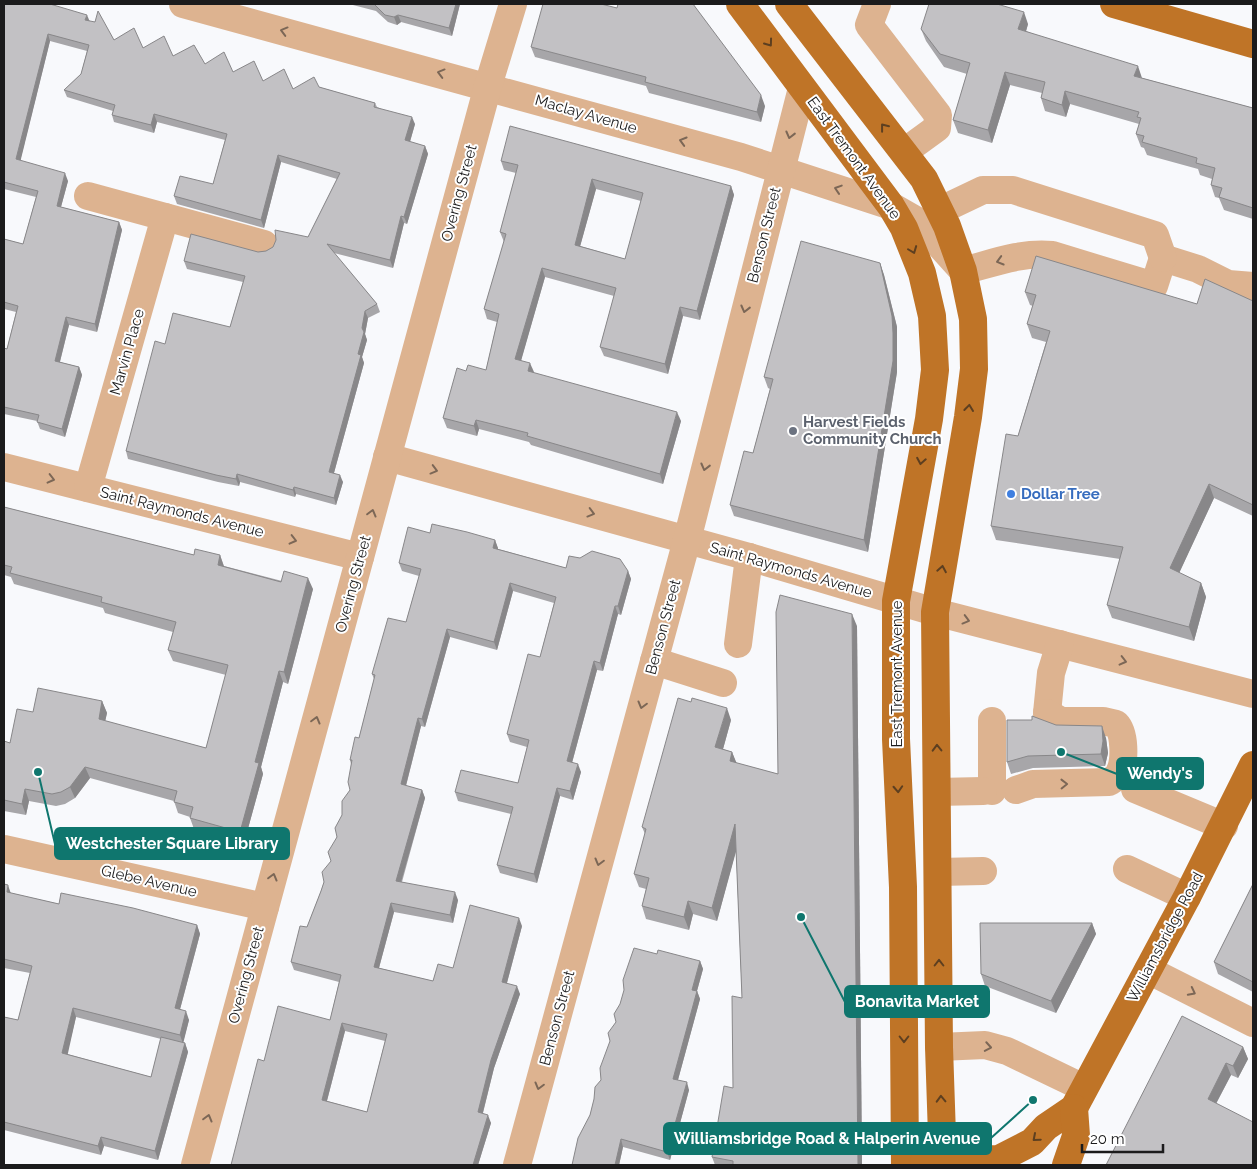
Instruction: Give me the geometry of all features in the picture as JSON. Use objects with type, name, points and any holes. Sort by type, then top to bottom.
[{"type":"main road","name":"East Tremont Avenue","points":[[740,4],[891,206],[904,228],[922,274],[932,316],[935,370],[929,419],[896,600],[896,739],[903,887],[905,1164]]},
{"type":"main road","points":[[789,4],[924,179],[940,210],[963,271],[973,319],[974,369],[968,417],[935,612],[939,872],[939,1047],[943,1164]]},
{"type":"main road","points":[[1114,4],[1253,44]]},
{"type":"main road","name":"Williamsbridge Road","points":[[905,1164],[943,1164],[999,1160],[1032,1142],[1079,1098],[1224,826],[1253,765]]},
{"type":"main road","points":[[1066,1165],[1076,1136],[1079,1098]]},
{"type":"street","name":"Maclay Avenue","points":[[183,4],[253,13],[488,86],[781,170],[891,206],[919,222],[963,271]]},
{"type":"street","name":"Overing Street","points":[[195,1165],[488,86],[513,4]]},
{"type":"street","points":[[877,4],[870,25],[938,115],[936,128],[904,152]]},
{"type":"street","name":"Benson Street","points":[[517,1165],[687,540],[802,88]]},
{"type":"street","points":[[940,210],[983,190],[1014,190],[1155,235],[1163,258],[1154,286],[1052,255],[1019,255],[963,271]]},
{"type":"street","points":[[88,196],[264,244]]},
{"type":"street","name":"Marvin Place","points":[[88,488],[165,217]]},
{"type":"street","points":[[1163,258],[1198,269],[1228,284],[1253,286]]},
{"type":"street","name":"Saint Raymonds Avenue","points":[[388,457],[749,557],[935,612],[1253,694]]},
{"type":"street","name":"Saint Raymonds Avenue","points":[[4,467],[360,557]]},
{"type":"street","points":[[738,644],[749,557]]},
{"type":"street","points":[[1041,714],[1060,644]]},
{"type":"street","points":[[654,661],[723,683]]},
{"type":"street","points":[[1041,714],[1062,706],[1089,708],[1101,705],[1128,712],[1135,727]]},
{"type":"street","points":[[937,792],[997,791],[1033,784],[1109,782],[1115,779],[1121,769],[1122,737],[1116,724],[1104,721],[1061,720],[1041,714]]},
{"type":"street","points":[[992,721],[997,791]]},
{"type":"street","points":[[1137,781],[1224,826]]},
{"type":"street","name":"Glebe Avenue","points":[[4,848],[265,906]]},
{"type":"street","points":[[1127,868],[1186,897]]},
{"type":"street","points":[[939,872],[983,871]]},
{"type":"street","points":[[1148,970],[1253,1023]]},
{"type":"street","points":[[939,1047],[985,1045],[1000,1049],[1079,1098]]},
{"type":"building","points":[[4,4],[50,4],[87,15],[85,20],[95,22],[98,11],[114,40],[134,28],[143,48],[164,36],[173,56],[194,45],[205,64],[224,52],[233,72],[254,61],[263,81],[284,69],[293,89],[314,77],[319,87],[375,103],[374,107],[412,117],[405,140],[425,146],[404,217],[401,216],[390,260],[327,244],[377,304],[365,311],[362,328],[364,332],[358,354],[361,355],[329,472],[340,475],[334,498],[294,487],[293,490],[237,474],[236,479],[216,475],[126,451],[155,341],[165,344],[173,313],[230,327],[245,276],[184,261],[191,234],[258,252],[266,251],[273,247],[276,240],[275,230],[308,237],[340,173],[278,155],[261,220],[174,196],[180,176],[213,184],[227,134],[154,114],[151,125],[112,115],[115,105],[64,90],[81,74],[89,45],[48,34],[16,159],[65,173],[57,206],[119,222],[95,324],[66,317],[55,361],[79,367],[62,429],[37,422],[39,415],[4,407],[4,348],[7,349],[18,306],[4,302],[4,239],[23,244],[38,191],[4,182]]},
{"type":"building","points":[[374,4],[456,4],[449,28],[398,15],[394,17],[385,15]]},
{"type":"building","points":[[543,4],[601,4],[617,8],[618,4],[693,4],[761,95],[757,112],[645,82],[646,77],[531,47]]},
{"type":"building","points":[[929,4],[997,4],[1024,12],[1018,29],[1138,66],[1134,76],[1253,108],[1253,208],[1219,197],[1222,188],[1211,185],[1215,168],[1196,163],[1197,158],[1142,142],[1144,136],[1136,134],[1141,118],[1137,117],[1139,112],[1065,91],[1062,105],[1041,98],[1045,82],[1005,72],[988,130],[953,120],[970,63],[940,54],[921,29]]},
{"type":"building","points":[[510,126],[731,186],[697,311],[680,307],[665,364],[600,347],[616,288],[542,268],[515,359],[530,363],[528,371],[677,412],[660,474],[527,436],[528,433],[476,420],[474,426],[443,418],[457,368],[466,371],[468,365],[486,370],[499,314],[484,309],[506,234],[500,232],[518,165],[501,161]],"holes":[[[592,179],[643,193],[625,259],[575,245]]]},
{"type":"building","points":[[801,241],[880,263],[892,316],[893,361],[864,540],[730,505],[744,451],[753,453],[773,379],[764,377]]},
{"type":"building","points":[[1036,256],[1197,304],[1205,279],[1253,301],[1253,505],[1209,484],[1170,568],[1201,583],[1189,627],[1107,605],[1123,547],[991,526],[1006,434],[1018,436],[1050,331],[1027,324],[1036,295],[1025,292]]},
{"type":"building","points":[[4,507],[194,555],[195,549],[220,555],[218,565],[281,582],[284,571],[308,578],[284,672],[279,671],[255,762],[259,763],[240,832],[190,818],[193,807],[174,802],[177,791],[85,767],[70,787],[61,792],[52,794],[25,789],[22,804],[4,800],[4,741],[10,743],[17,709],[33,712],[38,688],[102,701],[99,719],[206,748],[228,665],[168,650],[176,622],[101,602],[102,597],[10,573],[12,567],[4,565]]},
{"type":"building","points":[[432,524],[467,532],[495,540],[493,548],[566,568],[569,556],[580,558],[592,551],[620,559],[628,571],[618,606],[615,606],[600,663],[594,661],[567,761],[578,764],[570,791],[557,788],[534,874],[497,865],[513,807],[455,792],[461,770],[518,783],[529,740],[507,734],[528,654],[540,657],[556,597],[510,583],[494,642],[447,629],[422,719],[418,718],[401,784],[422,790],[396,881],[455,892],[450,915],[391,903],[374,967],[433,981],[438,964],[453,968],[470,905],[519,918],[502,982],[517,986],[491,1060],[478,1112],[488,1115],[473,1165],[231,1165],[258,1059],[264,1061],[278,1006],[330,1020],[341,975],[291,962],[300,926],[307,927],[324,882],[322,872],[331,861],[328,852],[337,837],[335,828],[342,815],[342,801],[350,790],[348,782],[352,760],[350,760],[355,737],[359,738],[375,675],[372,674],[388,618],[406,622],[421,569],[399,563],[408,527],[430,533]],"holes":[[[342,1023],[387,1034],[367,1112],[322,1100]]]},
{"type":"building","points":[[780,595],[852,614],[858,1165],[733,1165],[733,1161],[712,1157],[724,1086],[733,1088],[732,996],[742,998],[735,824],[712,908],[688,901],[684,917],[642,906],[649,878],[634,874],[646,829],[642,827],[678,698],[691,702],[692,698],[727,708],[715,747],[732,752],[730,761],[778,774],[776,612]]},
{"type":"building","points":[[1032,716],[1056,725],[1102,726],[1103,741],[1101,754],[1028,756],[1007,762],[1007,720],[1032,720]]},
{"type":"building","points":[[4,884],[8,885],[7,892],[59,904],[61,893],[133,908],[197,925],[175,1008],[186,1011],[180,1035],[73,1008],[62,1053],[151,1077],[161,1037],[185,1043],[155,1151],[101,1137],[98,1146],[4,1122],[4,1017],[18,1020],[32,966],[4,959]]},
{"type":"building","points":[[1253,884],[1253,982],[1214,962]]},
{"type":"building","points":[[980,923],[1092,923],[1051,1001],[981,974]]},
{"type":"building","points":[[634,948],[657,954],[658,950],[700,961],[692,990],[697,991],[673,1079],[687,1082],[667,1152],[621,1139],[615,1165],[572,1165],[578,1138],[590,1115],[595,1087],[601,1080],[600,1068],[610,1041],[608,1033],[616,1022],[614,1014],[620,1004],[624,990],[623,980]]},
{"type":"building","points":[[1182,1016],[1243,1047],[1233,1066],[1226,1063],[1208,1099],[1253,1122],[1253,1165],[1106,1165]]},
{"type":"place","name":"Harvest Fields Community Church","points":[[793,431]]},
{"type":"place","name":"Dollar Tree","points":[[1011,494]]},
{"type":"place","name":"Wendy's","points":[[1061,752]]},
{"type":"place","name":"Westchester Square Library","points":[[38,772]]},
{"type":"place","name":"Bonavita Market","points":[[801,917]]},
{"type":"place","name":"Williamsbridge Road & Halperin Avenue","points":[[1033,1100]]}]
